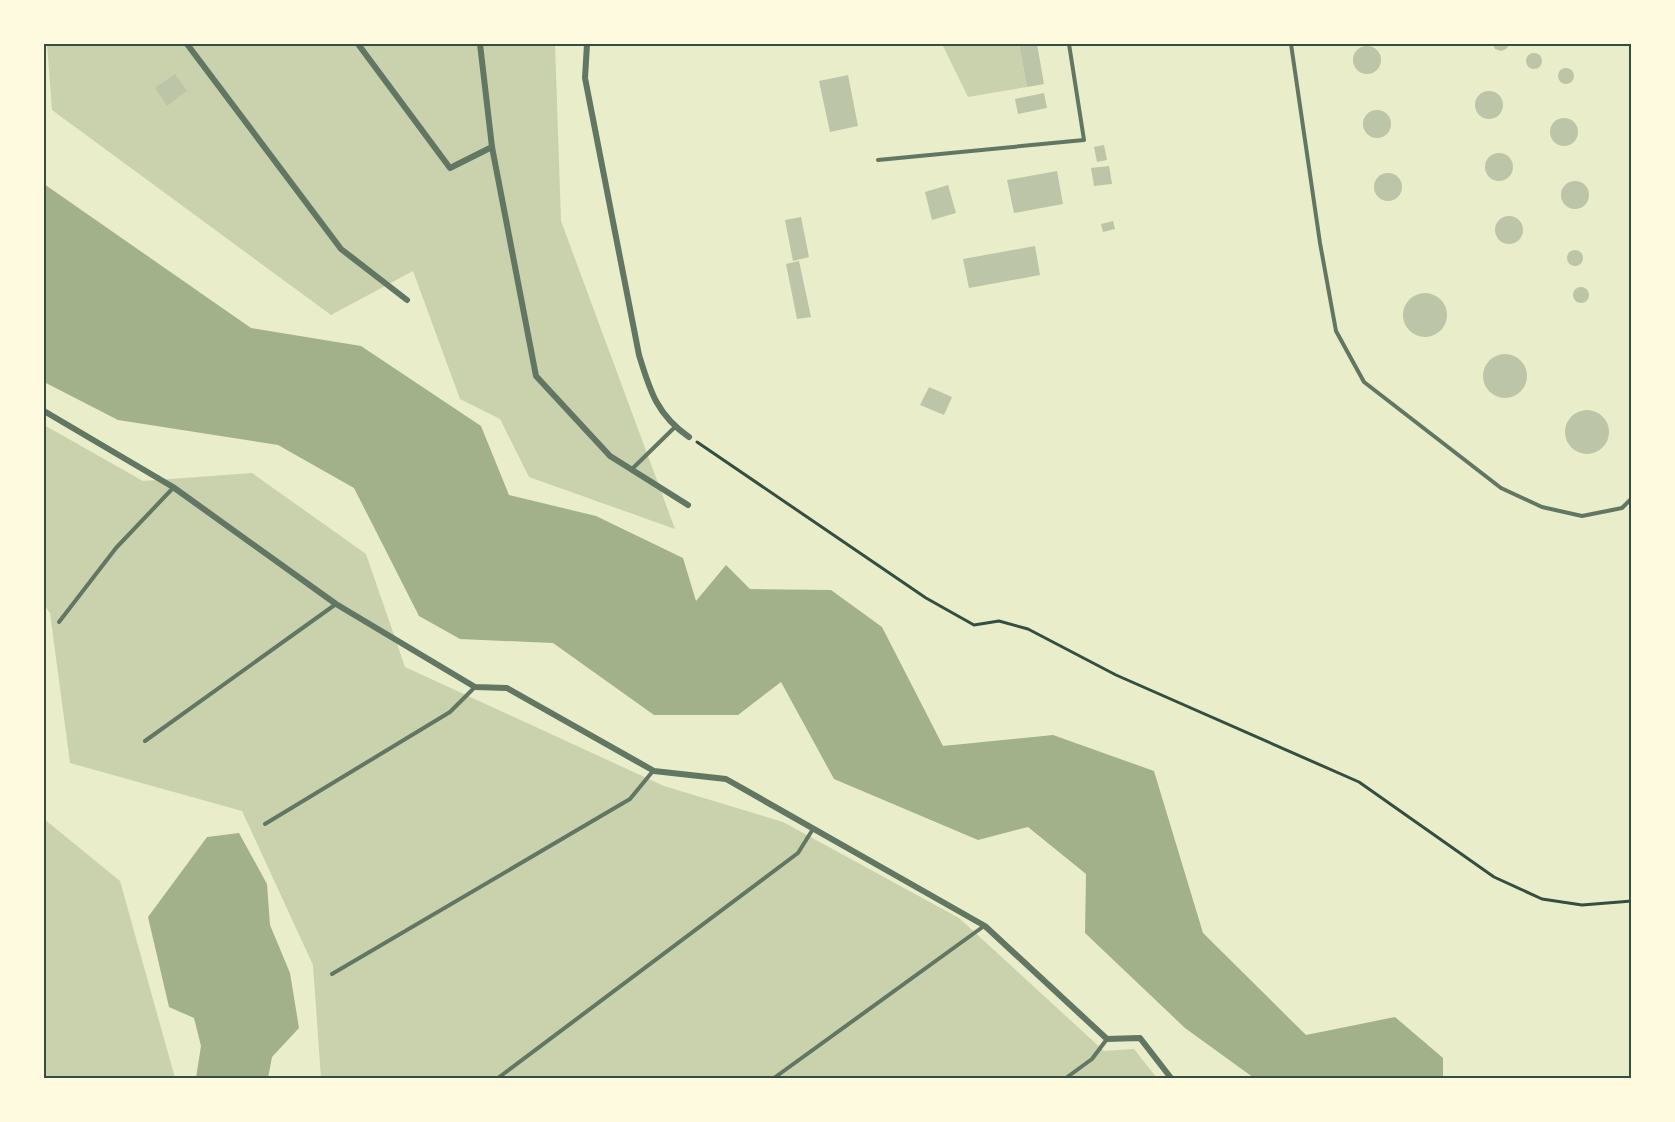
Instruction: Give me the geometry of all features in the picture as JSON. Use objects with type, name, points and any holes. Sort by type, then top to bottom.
[{"type":"street","points":[[188,44],[341,249],[407,300]]},
{"type":"street","points":[[358,44],[450,168],[492,147]]},
{"type":"street","points":[[480,44],[492,147],[536,376],[610,456],[688,505]]},
{"type":"street","points":[[587,44],[585,78],[639,355],[652,396],[675,427],[689,436]]},
{"type":"street","points":[[44,411],[173,487],[336,604],[475,687],[507,688],[654,771],[726,779],[985,926],[1107,1039],[1140,1038],[1171,1078]]},
{"type":"lane","points":[[878,160],[1084,140],[1069,44]]},
{"type":"lane","points":[[1291,44],[1320,243],[1336,331],[1365,382],[1501,488],[1542,507],[1582,516],[1622,508],[1632,498]]},
{"type":"lane","points":[[632,470],[675,427]]},
{"type":"lane","points":[[59,622],[116,548],[173,487]]},
{"type":"lane","points":[[146,741],[336,604]]},
{"type":"lane","points":[[265,824],[450,712],[475,687]]},
{"type":"lane","points":[[332,974],[630,799],[654,771]]},
{"type":"lane","points":[[498,1078],[798,853],[813,829]]},
{"type":"lane","points":[[774,1078],[985,926]]},
{"type":"lane","points":[[1066,1078],[1092,1059],[1107,1039]]},
{"type":"path","points":[[689,436],[926,598],[974,625],[999,621],[1028,629],[1116,675],[1359,782],[1494,877],[1542,899],[1581,905],[1632,901]]},
{"type":"shaded area","points":[[47,44],[555,44],[561,221],[675,529],[529,477],[500,419],[460,399],[413,271],[331,315],[52,110]]},
{"type":"shaded area","points":[[942,44],[1019,44],[1027,87],[968,97]]},
{"type":"shaded area","points":[[44,184],[251,328],[361,346],[481,426],[509,495],[596,516],[683,558],[696,601],[726,565],[750,589],[831,590],[882,627],[943,746],[1053,735],[1154,771],[1203,933],[1306,1035],[1395,1017],[1443,1058],[1443,1078],[1254,1078],[1185,1028],[1085,933],[1086,874],[1028,827],[978,840],[834,779],[781,682],[738,715],[654,715],[553,643],[460,639],[419,616],[354,488],[278,445],[118,420],[44,382]]},
{"type":"shaded area","points":[[44,425],[143,481],[252,473],[366,554],[405,667],[664,786],[783,822],[959,918],[1104,1051],[1134,1049],[1157,1078],[321,1078],[313,965],[242,811],[70,763],[50,613],[44,605]]},
{"type":"shaded area","points":[[44,819],[120,881],[175,1078],[44,1078]]},
{"type":"shaded area","points":[[239,833],[267,884],[270,925],[290,973],[299,1028],[272,1057],[268,1078],[196,1078],[201,1046],[194,1018],[169,1007],[148,917],[207,837]]},
{"type":"building","points":[[1019,44],[1037,44],[1044,84],[1027,87]]},
{"type":"building","points":[[1493,44],[1510,44],[1501,51],[1495,49]]},
{"type":"building","points":[[1367,46],[1377,50],[1381,60],[1377,70],[1367,74],[1357,70],[1353,60],[1357,50]]},
{"type":"building","points":[[1531,53],[1537,53],[1542,61],[1540,67],[1531,69],[1526,64],[1526,58]]},
{"type":"building","points":[[1563,68],[1569,68],[1574,76],[1572,82],[1563,84],[1558,79],[1558,73]]},
{"type":"building","points":[[175,74],[187,91],[167,106],[155,88]]},
{"type":"building","points":[[848,75],[858,126],[830,132],[819,81]]},
{"type":"building","points":[[1489,91],[1499,95],[1503,105],[1499,115],[1489,119],[1479,115],[1475,105],[1479,95]]},
{"type":"building","points":[[1044,93],[1047,108],[1018,114],[1015,99]]},
{"type":"building","points":[[1377,110],[1387,114],[1391,124],[1387,134],[1377,138],[1367,134],[1363,124],[1367,114]]},
{"type":"building","points":[[1564,118],[1574,122],[1578,132],[1574,142],[1564,146],[1554,142],[1550,132],[1554,122]]},
{"type":"building","points":[[1104,145],[1107,160],[1097,162],[1094,147]]},
{"type":"building","points":[[1499,153],[1509,157],[1513,167],[1509,177],[1499,181],[1489,177],[1485,167],[1489,157]]},
{"type":"building","points":[[1109,166],[1112,184],[1094,186],[1091,168]]},
{"type":"building","points":[[1057,171],[1063,204],[1014,213],[1007,180]]},
{"type":"building","points":[[1388,173],[1398,177],[1402,187],[1398,197],[1388,201],[1378,197],[1374,187],[1378,177]]},
{"type":"building","points":[[1575,181],[1585,185],[1589,195],[1585,205],[1575,209],[1565,205],[1561,195],[1565,185]]},
{"type":"building","points":[[948,185],[956,213],[932,220],[925,192]]},
{"type":"building","points":[[1509,216],[1519,220],[1523,230],[1519,240],[1509,244],[1499,240],[1495,230],[1499,220]]},
{"type":"building","points":[[801,217],[809,257],[793,261],[785,220]]},
{"type":"building","points":[[1113,221],[1115,229],[1103,232],[1101,224]]},
{"type":"building","points":[[1035,246],[1040,275],[969,288],[963,259]]},
{"type":"building","points":[[1572,250],[1578,250],[1583,258],[1581,264],[1572,266],[1567,261],[1567,255]]},
{"type":"building","points":[[799,261],[811,317],[797,319],[786,264]]},
{"type":"building","points":[[1578,287],[1584,287],[1589,295],[1587,301],[1578,303],[1573,298],[1573,292]]},
{"type":"building","points":[[1425,293],[1440,300],[1447,315],[1440,330],[1425,337],[1410,330],[1403,315],[1410,300]]},
{"type":"building","points":[[1505,354],[1520,361],[1527,376],[1520,391],[1505,398],[1490,391],[1483,376],[1490,361]]},
{"type":"building","points":[[929,387],[952,397],[944,415],[920,405]]},
{"type":"building","points":[[1587,410],[1602,417],[1609,432],[1602,447],[1587,454],[1572,447],[1565,432],[1572,417]]}]
